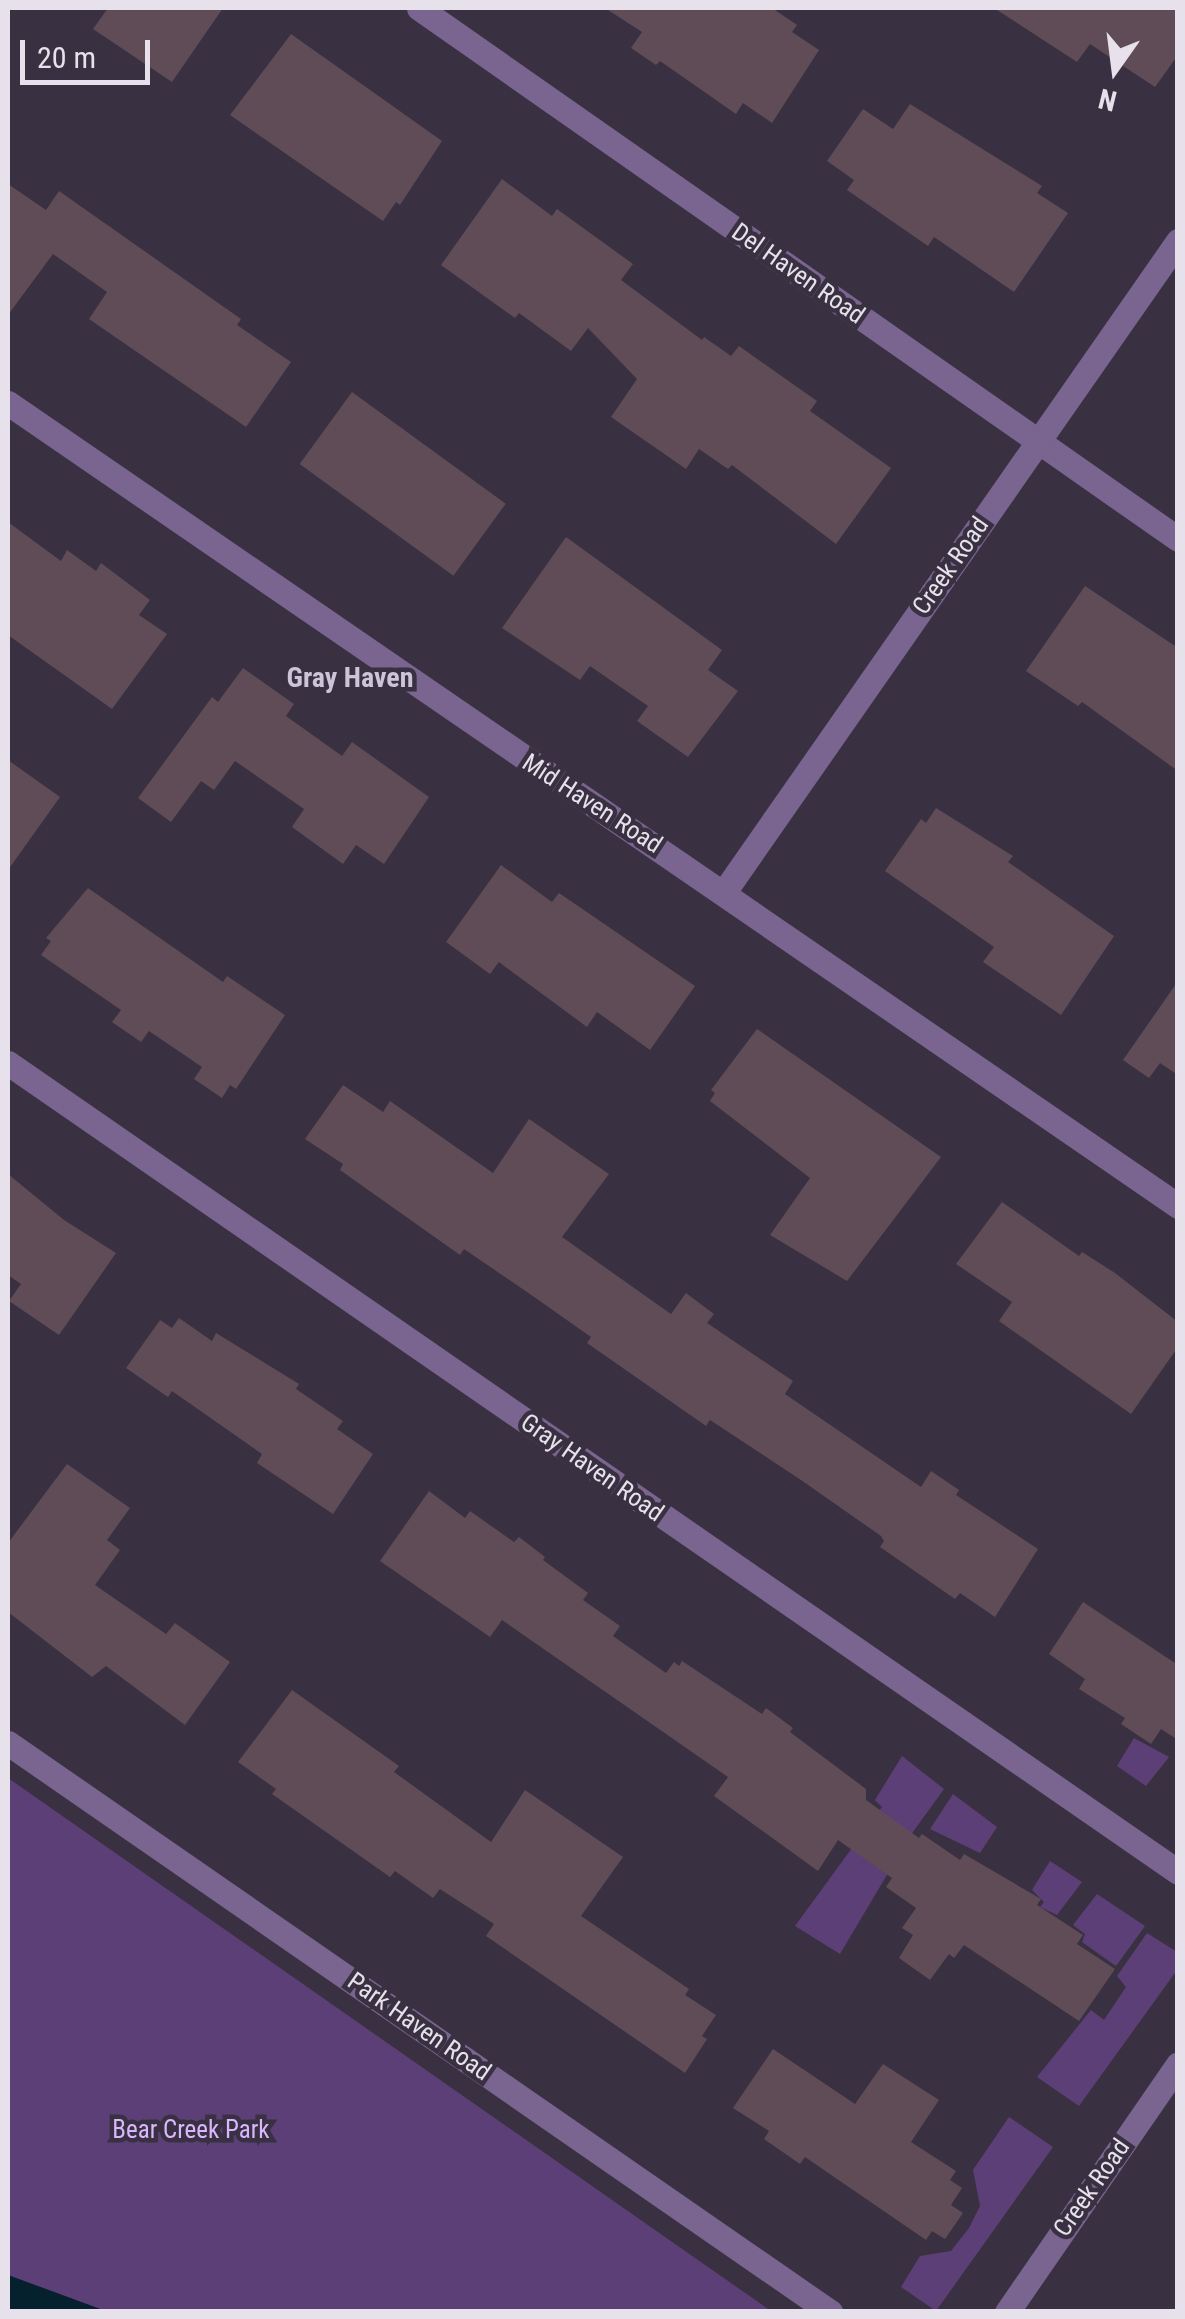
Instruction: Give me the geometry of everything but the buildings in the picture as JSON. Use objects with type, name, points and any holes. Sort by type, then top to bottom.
[{"type":"street","name":"Del Haven Road","points":[[419,8],[1178,539]]},
{"type":"street","name":"Creek Road","points":[[724,892],[1178,240]]},
{"type":"street","name":"Mid Haven Road","points":[[8,403],[1178,1206]]},
{"type":"street","name":"Gray Haven Road","points":[[8,1063],[1178,1872]]},
{"type":"street","name":"Park Haven Road","points":[[8,1744],[830,2312]]},
{"type":"street","name":"Creek Road","points":[[1006,2312],[1178,2064]]},
{"type":"green space","points":[[1134,1738],[1169,1757],[1146,1786],[1117,1766]]},
{"type":"green space","points":[[902,1756],[944,1789],[910,1836],[840,1954],[795,1926],[882,1807],[875,1800]]},
{"type":"green space","name":"Bear Creek Park","points":[[8,1778],[771,2311],[8,2311]]},
{"type":"green space","points":[[953,1794],[997,1827],[980,1853],[930,1829]]},
{"type":"green space","points":[[1050,1861],[1082,1882],[1057,1915],[1040,1907],[1044,1902],[1032,1890]]},
{"type":"green space","points":[[1097,1894],[1145,1926],[1116,1966],[1082,1942],[1085,1934],[1073,1925]]},
{"type":"green space","points":[[1147,1933],[1177,1952],[1177,1970],[1079,2106],[1037,2077],[1091,2010],[1104,2020],[1126,1987],[1117,1976]]},
{"type":"green space","points":[[1009,2117],[1053,2147],[936,2311],[901,2287],[920,2256],[951,2251],[969,2228],[980,2206],[973,2170]]},
{"type":"water","points":[[8,2275],[106,2311],[8,2311]]},
{"type":"district","name":"Gray Haven","points":[[350,678]]}]
